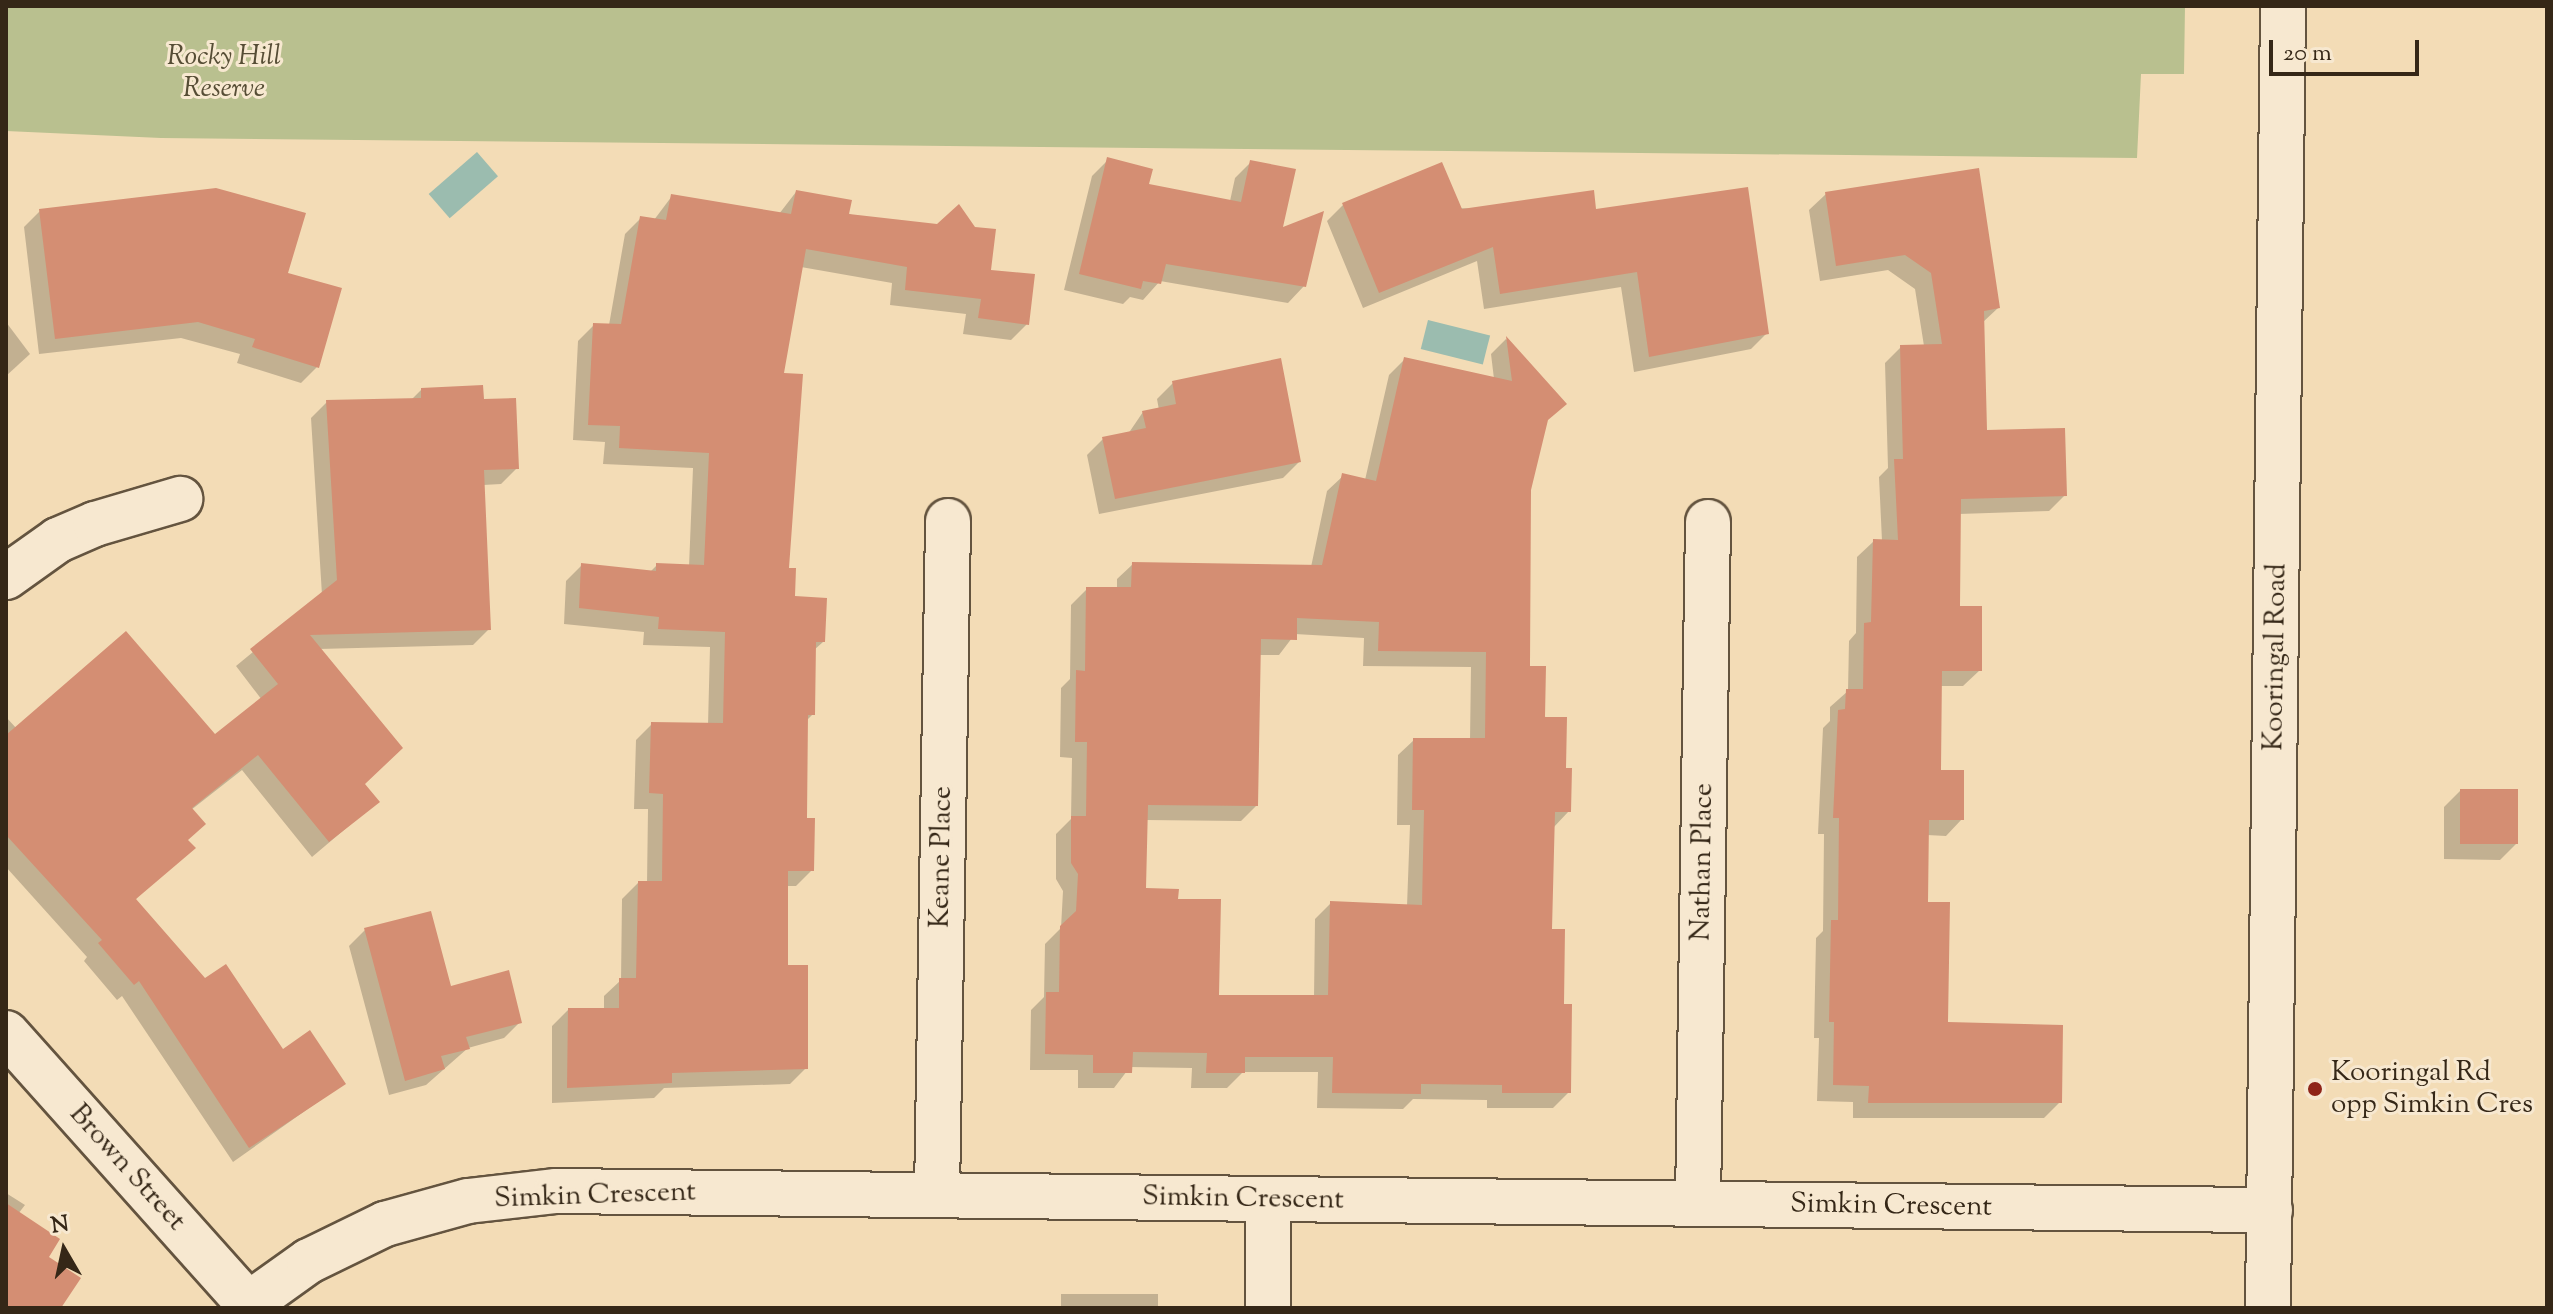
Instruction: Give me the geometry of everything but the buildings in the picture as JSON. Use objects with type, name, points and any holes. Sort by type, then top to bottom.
[{"type":"street","name":"Kooringal Road","points":[[2268,1308],[2283,6]]},
{"type":"street","points":[[6,577],[58,540],[95,524],[180,499]]},
{"type":"street","name":"Keane Place","points":[[937,1194],[948,521]]},
{"type":"street","name":"Nathan Place","points":[[1698,1203],[1708,522]]},
{"type":"street","name":"Brown Street","points":[[6,1033],[246,1306]]},
{"type":"street","name":"Simkin Crescent","points":[[246,1306],[309,1261],[385,1224],[468,1201],[556,1191],[2270,1210]]},
{"type":"street","points":[[1268,1200],[1268,1308]]},
{"type":"green space","name":"Rocky Hill Reserve","points":[[6,6],[2185,6],[2184,74],[2141,74],[2137,158],[161,138],[6,131]]},
{"type":"shaded area","points":[[477,152],[498,176],[450,218],[429,194]]},
{"type":"shaded area","points":[[1428,320],[1490,335],[1483,365],[1421,349]]},
{"type":"place","name":"Kooringal Rd opp Simkin Cres","points":[[2315,1089]]}]
